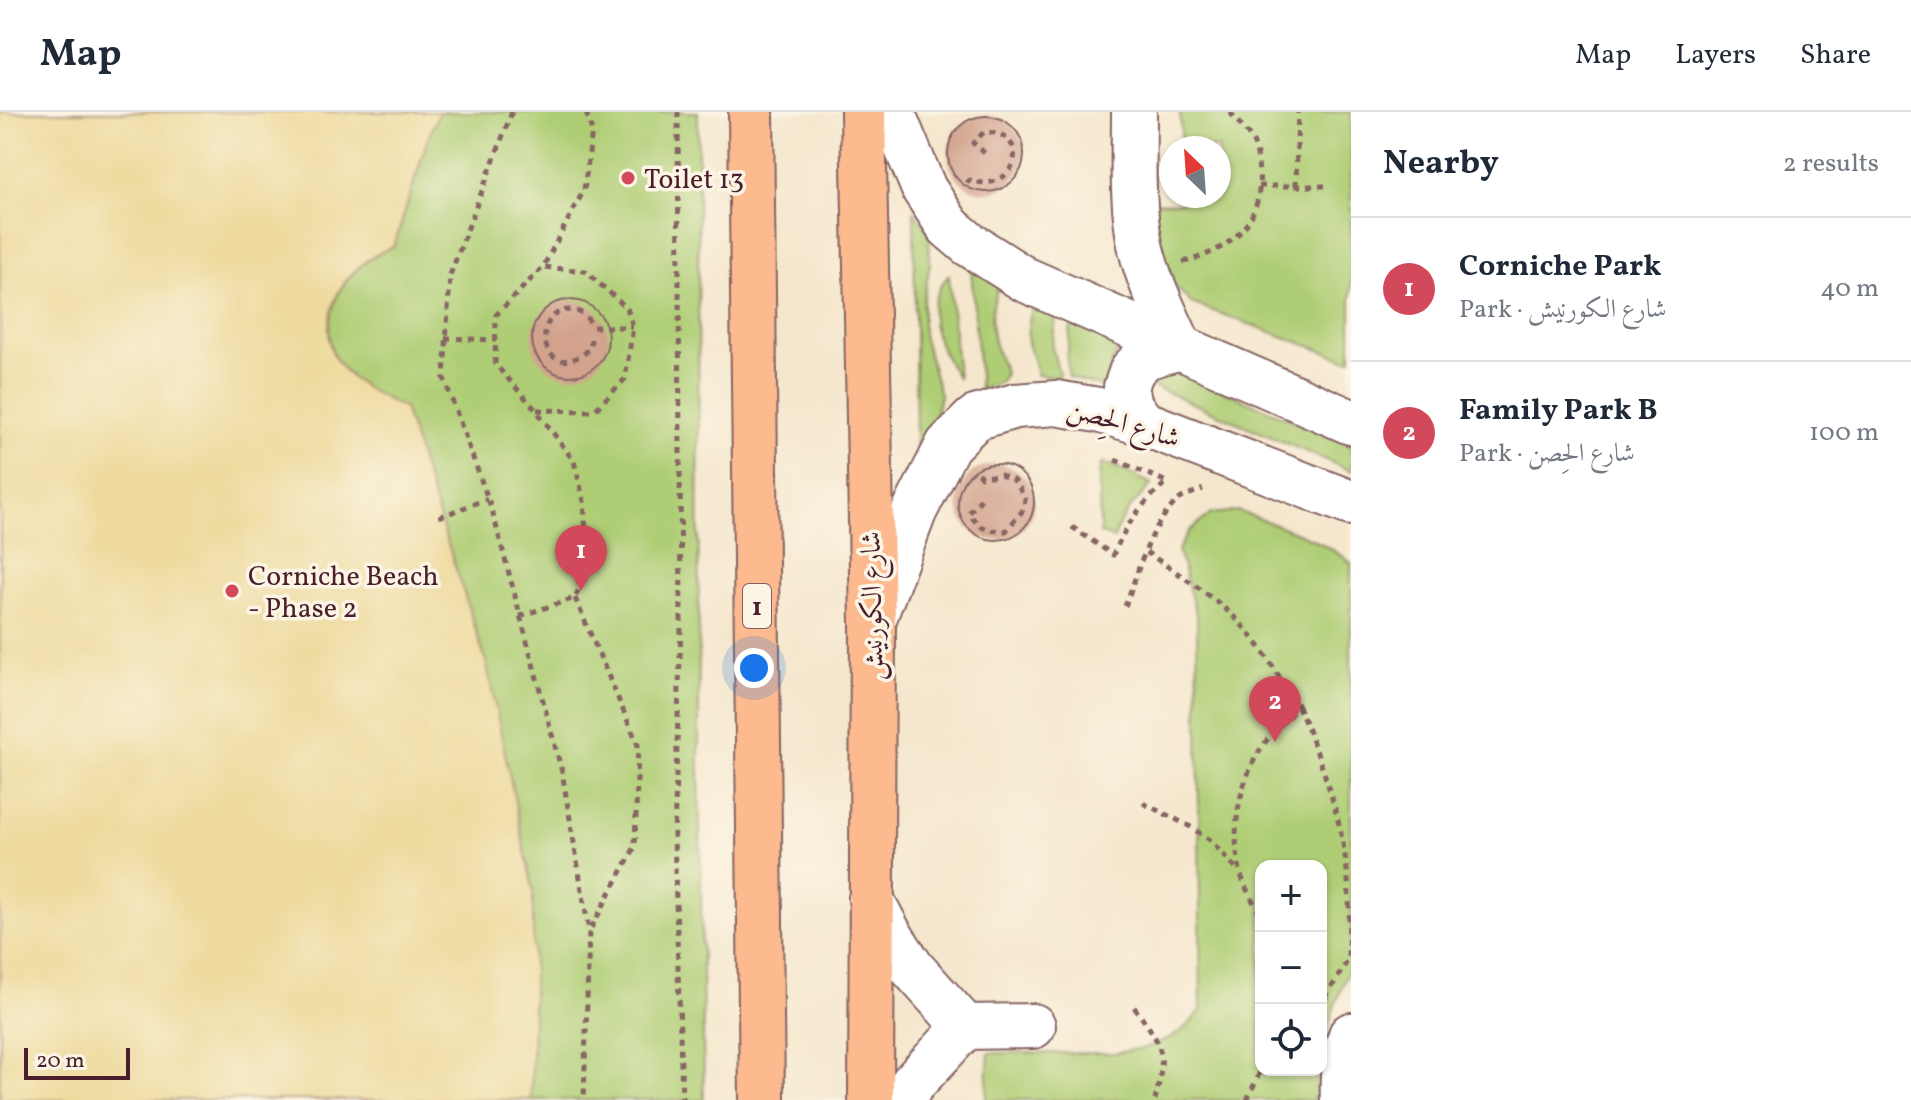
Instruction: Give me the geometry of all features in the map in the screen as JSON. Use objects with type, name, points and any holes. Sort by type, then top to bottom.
[{"type":"highway","name":"1","points":[[751,112],[762,1100]]},
{"type":"highway","name":"شارع الكورنيش","points":[[863,112],[873,623],[871,1100]]},
{"type":"street","points":[[892,112],[924,189],[949,227],[969,244],[1024,279],[1343,414]]},
{"type":"street","points":[[1134,112],[1137,228],[1147,268],[1180,347]]},
{"type":"street","points":[[1143,423],[1130,406],[1126,387],[1132,370],[1145,357],[1180,347]]},
{"type":"street","name":"شارع الحِصن","points":[[873,623],[914,512],[948,445],[975,418],[1015,406],[1056,403],[1098,410],[1143,423],[1351,503]]},
{"type":"street","points":[[871,899],[912,968],[965,1027]]},
{"type":"street","points":[[901,1100],[965,1027],[1033,1026]]},
{"type":"street","points":[[1343,1100],[1343,1065],[1351,1035]]},
{"type":"path","points":[[512,112],[450,275],[444,378],[487,499],[562,772],[589,931],[584,1100]]},
{"type":"path","points":[[586,112],[592,131],[584,190],[543,267],[496,315],[495,364],[536,410],[574,461],[584,501],[588,568],[575,598],[638,745],[635,847],[589,931]]},
{"type":"path","points":[[678,112],[681,627],[674,835],[682,1100]]},
{"type":"path","points":[[1147,268],[1204,257],[1229,244],[1243,231],[1254,211],[1259,186],[1258,161],[1253,142],[1230,112]]},
{"type":"path","points":[[1296,186],[1298,112]]},
{"type":"path","points":[[964,185],[970,180],[978,183],[995,181],[1010,173],[1015,162],[1013,146],[1002,135],[984,132],[973,143],[987,155]]},
{"type":"path","points":[[1259,186],[1329,186]]},
{"type":"path","points":[[536,410],[594,411],[625,379],[633,327],[627,308],[585,271],[543,267]]},
{"type":"path","points":[[591,339],[590,349],[581,357],[567,362],[555,358],[543,337],[552,317],[562,311],[574,310],[586,315],[593,327],[633,327]]},
{"type":"path","points":[[445,338],[496,340]]},
{"type":"path","points":[[1072,527],[1113,555],[1132,516],[1167,482],[1114,459]]},
{"type":"path","points":[[975,470],[981,477],[1001,475],[1015,481],[1025,498],[1024,509],[1006,531],[990,531],[977,525],[969,513],[981,499]]},
{"type":"path","points":[[1125,606],[1162,518],[1181,499],[1204,488]]},
{"type":"path","points":[[439,517],[487,499]]},
{"type":"path","points":[[1146,552],[1223,608],[1252,638],[1298,706],[1329,784],[1344,853],[1349,896],[1349,958],[1327,994]]},
{"type":"path","points":[[520,616],[575,598]]},
{"type":"path","points":[[1240,873],[1238,806],[1249,774],[1265,742],[1298,706]]},
{"type":"path","points":[[1143,803],[1210,840],[1240,873],[1255,904]]},
{"type":"path","points":[[1344,853],[1351,855]]},
{"type":"path","points":[[1134,1007],[1154,1034],[1163,1055],[1155,1100]]},
{"type":"path","points":[[1247,1100],[1258,1076]]},
{"type":"green space","points":[[439,112],[698,112],[699,765],[704,1100],[531,1100],[533,1017],[487,665],[404,408],[365,388],[348,374],[335,358],[330,339],[331,314],[342,288],[370,259],[394,246]]},
{"type":"green space","points":[[1180,112],[1351,112],[1351,359],[1191,303],[1174,285],[1158,253],[1152,202],[1159,202],[1159,208],[1231,208],[1231,136],[1181,136]]},
{"type":"green space","points":[[914,211],[929,233],[930,264],[923,301],[923,335],[940,395],[935,419],[916,445]]},
{"type":"green space","points":[[971,267],[999,280],[991,319],[994,343],[1005,373],[1001,382],[980,390]]},
{"type":"green space","points":[[949,275],[958,379],[943,353],[934,327],[934,301]]},
{"type":"green space","points":[[1036,297],[1053,304],[1056,318],[1052,348],[1060,377],[1037,375],[1028,337]]},
{"type":"green space","points":[[1073,311],[1127,340],[1112,362],[1109,389],[1069,377],[1068,352]]},
{"type":"green space","points":[[1161,365],[1351,445],[1351,471],[1150,385],[1152,368]]},
{"type":"green space","points":[[1101,464],[1114,466],[1152,484],[1129,509],[1114,539],[1100,533]]},
{"type":"green space","points":[[1238,511],[1312,539],[1351,563],[1351,963],[1327,1032],[1327,860],[1255,860],[1255,1076],[1318,1076],[1316,1085],[1321,1100],[986,1100],[989,1053],[1116,1053],[1148,1047],[1171,1038],[1201,1011],[1197,617],[1178,550],[1190,530],[1211,514]]},
{"type":"sand","name":"Corniche Beach - Phase 2","points":[[0,112],[439,112],[394,246],[369,259],[341,288],[331,313],[330,339],[335,358],[348,374],[365,388],[404,408],[487,665],[533,890],[531,1100],[0,1100]]},
{"type":"building","points":[[986,116],[1001,119],[1013,127],[1021,139],[1024,154],[1021,169],[1013,181],[1001,189],[986,192],[971,189],[959,181],[951,169],[948,154],[951,139],[959,127],[971,119]]},
{"type":"building","points":[[570,300],[585,303],[597,311],[605,323],[608,338],[605,353],[597,365],[585,373],[570,376],[555,373],[543,365],[535,353],[532,338],[535,323],[543,311],[555,303]]},
{"type":"building","points":[[996,464],[1011,467],[1023,475],[1031,487],[1034,502],[1031,517],[1023,529],[1011,537],[996,540],[981,537],[969,529],[961,517],[958,502],[961,487],[969,475],[981,467]]},
{"type":"place","name":"Toilet 13","points":[[628,178]]},
{"type":"place","name":"Corniche Beach - Phase 2","points":[[232,591]]},
{"type":"place","name":"Corniche Park","points":[[581,591]]},
{"type":"place","name":"Family Park B","points":[[1275,742]]}]
